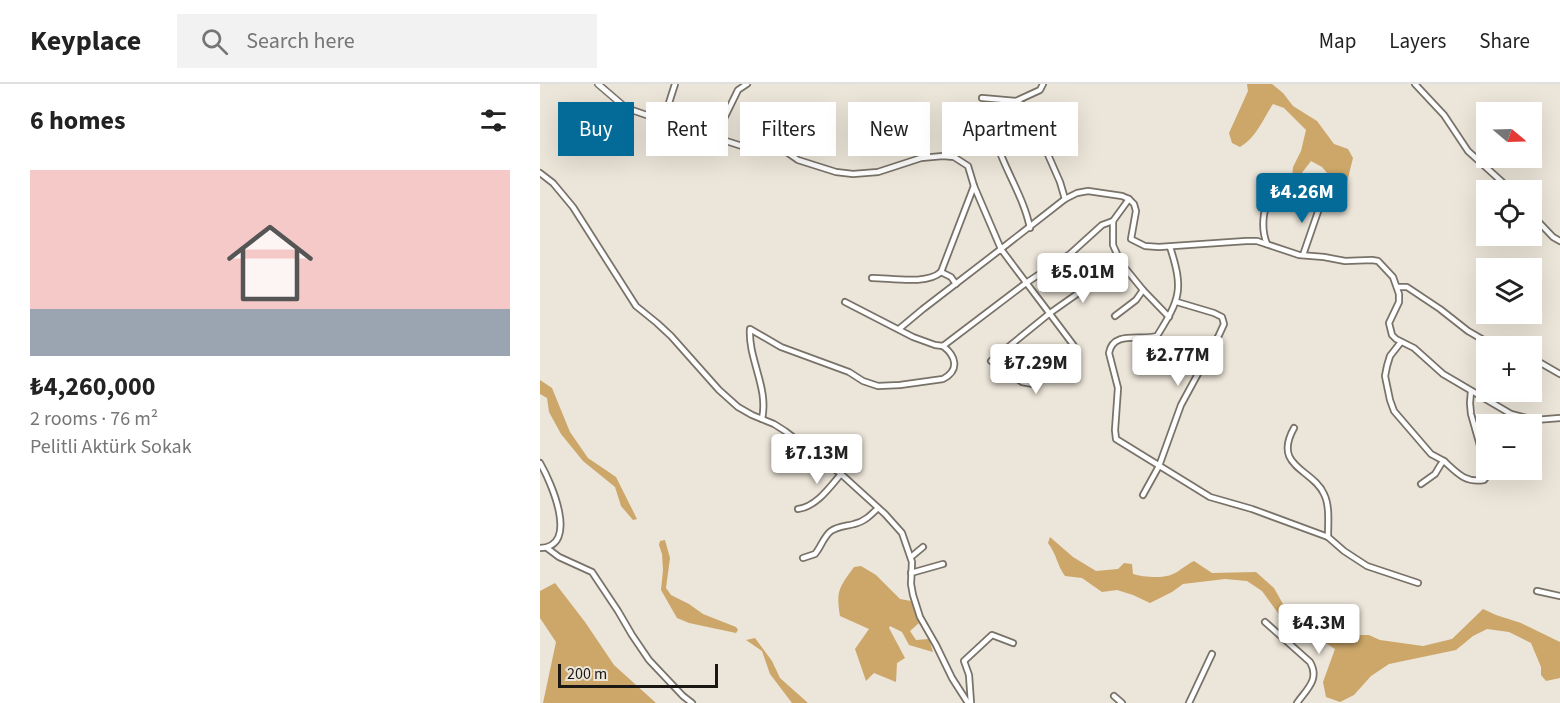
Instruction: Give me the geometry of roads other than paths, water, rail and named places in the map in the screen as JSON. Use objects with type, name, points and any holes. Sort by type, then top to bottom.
[{"type":"street","points":[[600,84],[626,108],[646,115]]},
{"type":"street","points":[[669,102],[675,84]]},
{"type":"street","points":[[728,110],[738,90],[747,84]]},
{"type":"street","points":[[982,98],[1016,101],[1040,90],[1043,84]]},
{"type":"street","points":[[1415,84],[1444,115],[1468,151],[1500,180]]},
{"type":"street","points":[[728,142],[748,148],[773,148],[784,151],[798,160],[836,172],[853,174],[878,172],[921,158],[943,156],[954,157],[968,166],[974,186],[1001,249],[1050,313],[1077,350],[1033,384],[1022,382],[991,361],[1050,313],[1121,263]]},
{"type":"street","points":[[1002,156],[1027,214],[1030,228]]},
{"type":"street","points":[[1049,156],[1065,199]]},
{"type":"street","points":[[540,173],[553,183],[573,207],[636,306],[671,336],[719,390],[734,404],[785,431],[841,474],[894,523],[902,533],[911,557],[913,595],[920,617],[952,678],[969,703]]},
{"type":"street","points":[[872,278],[915,280],[932,278],[941,272],[974,186]]},
{"type":"street","points":[[1267,244],[1263,234],[1267,201],[1276,189]]},
{"type":"street","points":[[899,330],[1065,199],[1088,191],[1129,199],[1136,211],[1131,239],[1145,246],[1170,247],[1246,241],[1267,244],[1287,252],[1303,255],[1345,261],[1378,261],[1397,286],[1399,302],[1389,323],[1392,335],[1414,348],[1443,374],[1511,414],[1535,420],[1560,418]]},
{"type":"street","points":[[943,346],[1026,283],[1064,259],[1102,225],[1113,220],[1129,199]]},
{"type":"street","points":[[1303,255],[1322,200]]},
{"type":"street","points":[[1113,220],[1113,245],[1121,263],[1169,317]]},
{"type":"street","points":[[1542,225],[1560,241]]},
{"type":"street","points":[[1170,247],[1179,278],[1177,302],[1169,317],[1157,336],[1119,339],[1113,343],[1109,353],[1119,388],[1116,439],[1210,498],[1252,509],[1328,537],[1367,566],[1418,583]]},
{"type":"street","points":[[941,272],[956,284]]},
{"type":"street","points":[[1397,286],[1407,287],[1477,336]]},
{"type":"street","points":[[1115,316],[1131,305],[1143,290]]},
{"type":"street","points":[[762,419],[765,406],[750,341],[750,329],[781,347],[849,372],[863,381],[878,386],[900,385],[942,379],[948,376],[954,366],[954,358],[943,346],[899,330],[844,302]]},
{"type":"street","points":[[1143,495],[1159,466],[1181,405],[1224,324],[1222,317],[1214,313],[1177,302]]},
{"type":"street","points":[[1401,342],[1390,356],[1387,366],[1386,376],[1394,411],[1431,453],[1459,474],[1469,480],[1476,480]]},
{"type":"street","points":[[1542,364],[1560,374]]},
{"type":"street","points":[[1471,391],[1471,414],[1476,431]]},
{"type":"street","points":[[1294,428],[1288,437],[1290,458],[1324,494],[1328,537]]},
{"type":"street","points":[[1421,484],[1434,474],[1444,461]]},
{"type":"street","points":[[540,463],[549,478],[555,496],[560,528],[560,536],[554,544],[547,548],[540,548]]},
{"type":"street","points":[[798,509],[805,508],[820,498],[841,474]]},
{"type":"street","points":[[803,558],[815,554],[831,531],[856,524],[868,518],[878,508]]},
{"type":"street","points":[[911,557],[923,547]]},
{"type":"street","points":[[547,548],[559,557],[592,572],[649,660],[692,703]]},
{"type":"street","points":[[911,573],[943,564]]},
{"type":"street","points":[[1537,591],[1560,596]]},
{"type":"street","points":[[1265,622],[1310,662],[1313,668],[1315,674],[1313,680],[1297,703]]},
{"type":"street","points":[[969,703],[969,675],[964,661],[992,635],[1013,643]]},
{"type":"street","points":[[1189,703],[1212,654]]},
{"type":"street","points":[[1114,696],[1122,703]]}]
